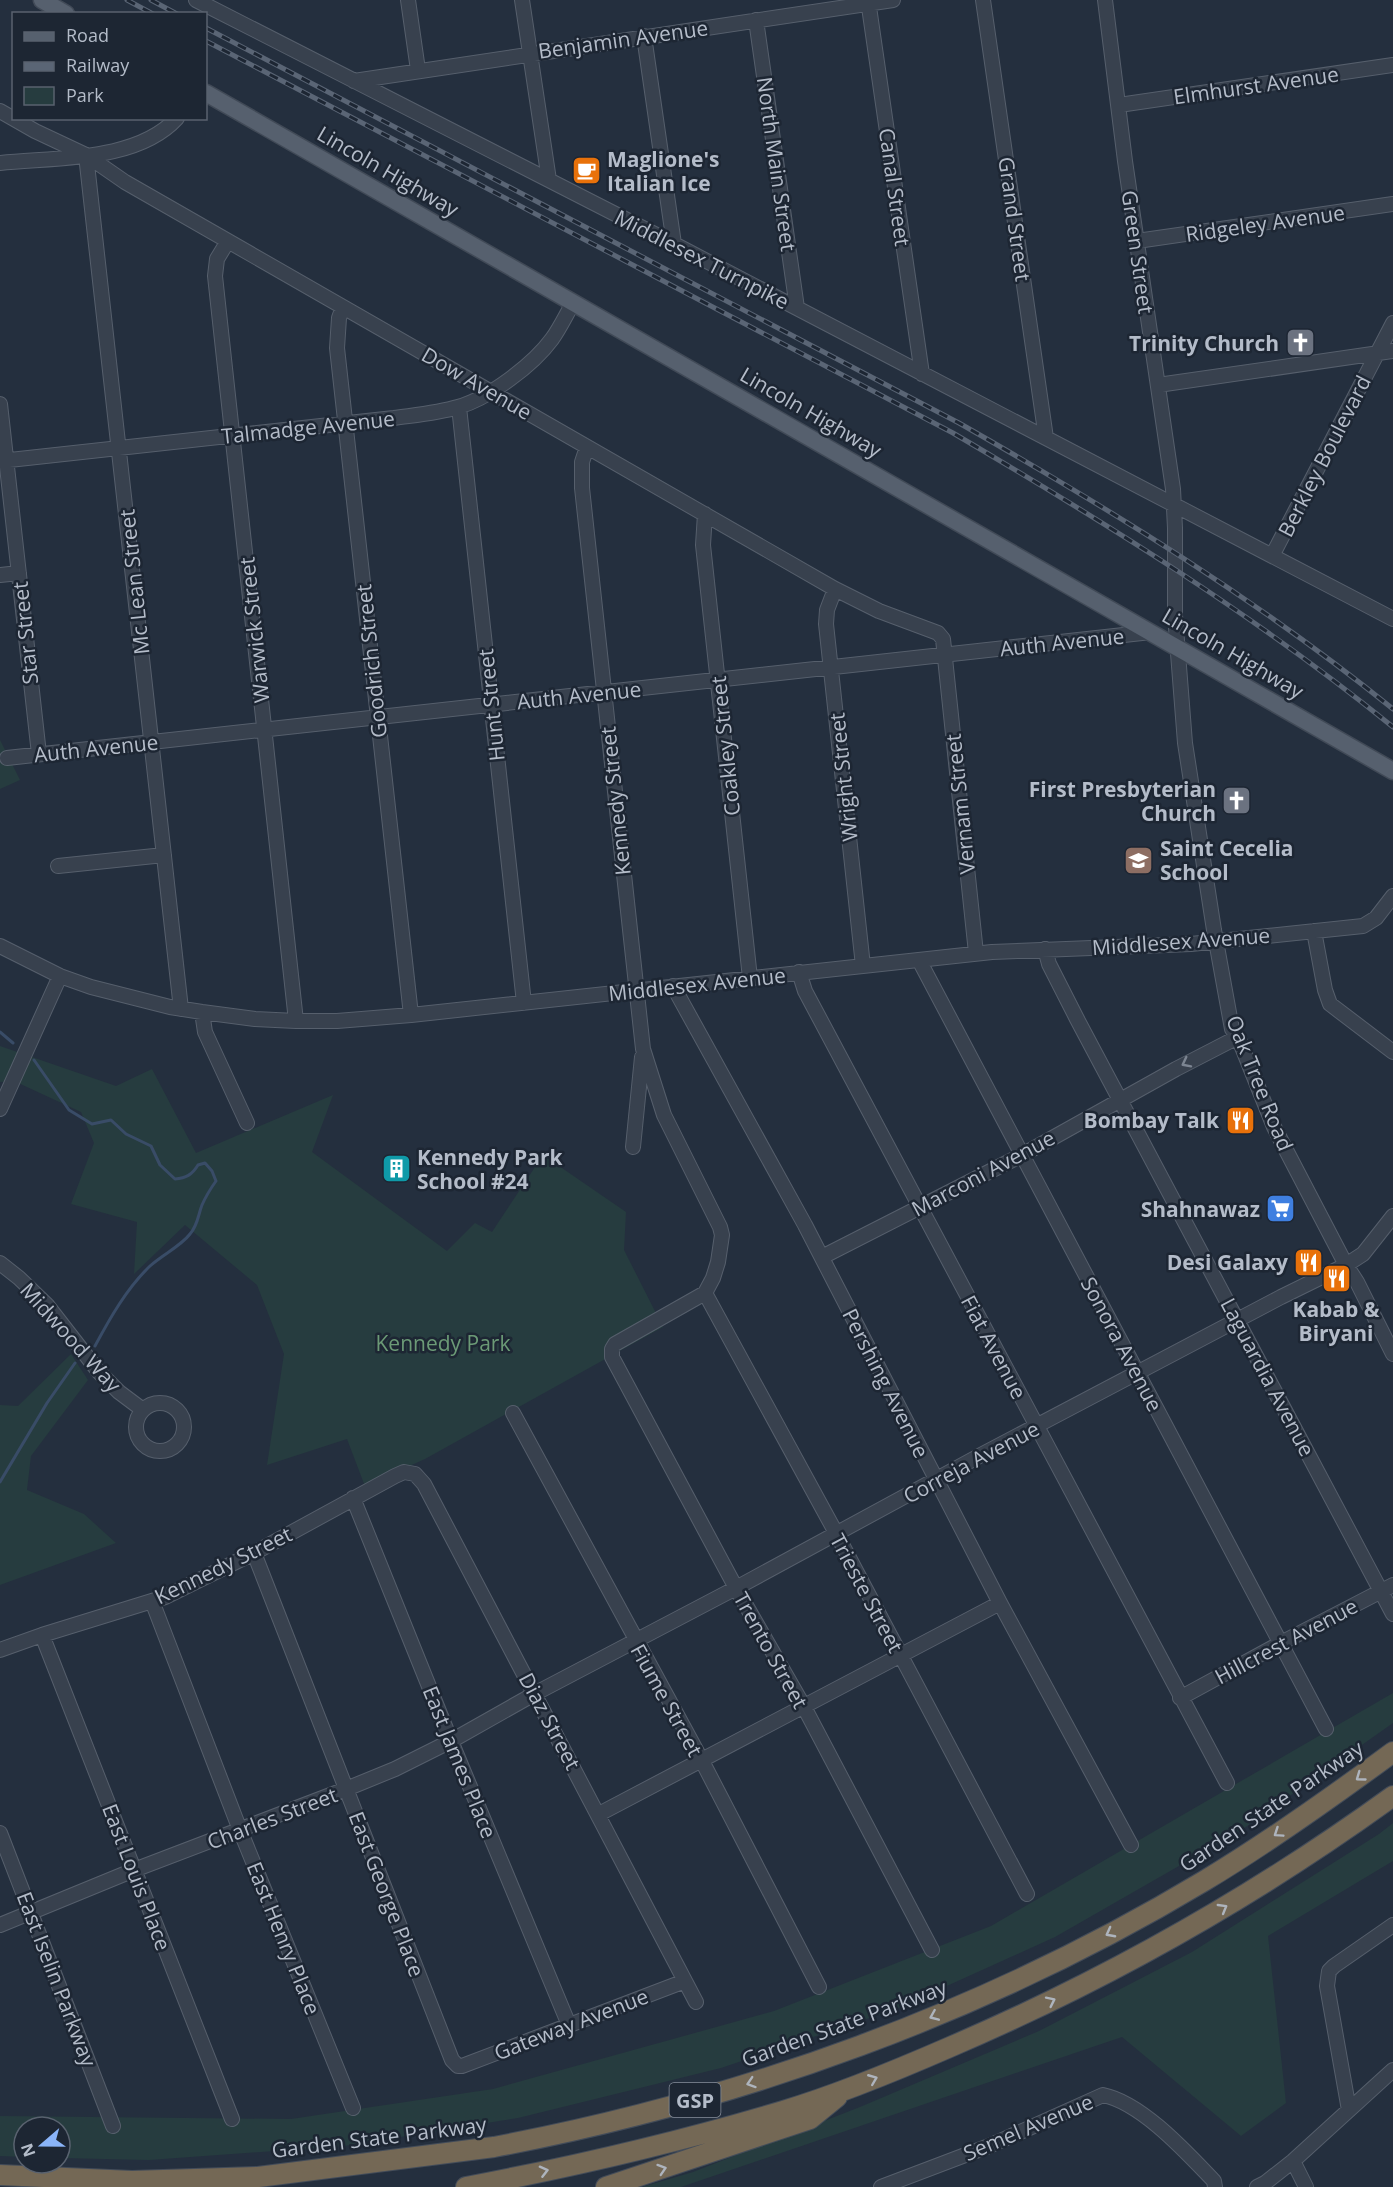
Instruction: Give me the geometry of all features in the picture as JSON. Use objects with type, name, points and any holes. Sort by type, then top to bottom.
[{"type":"highway","name":"Garden State Parkway","points":[[0,2175],[132,2181],[258,2177],[512,2144],[636,2116],[733,2089],[896,2032],[1056,1962],[1205,1881],[1296,1821],[1393,1752]]},
{"type":"highway","name":"GSP","points":[[466,2187],[525,2176],[784,2111],[846,2090],[996,2027],[1125,1964],[1262,1885],[1393,1796]]},
{"type":"highway","points":[[606,2187],[810,2119],[846,2090]]},
{"type":"main road","points":[[42,0],[63,12]]},
{"type":"main road","name":"Lincoln Highway","points":[[207,94],[1393,771]]},
{"type":"street","name":"Middlesex Turnpike","points":[[196,0],[674,244],[1393,619]]},
{"type":"street","points":[[408,0],[418,70]]},
{"type":"street","points":[[522,0],[549,180]]},
{"type":"street","name":"Benjamin Avenue","points":[[354,81],[892,0]]},
{"type":"street","name":"Grand Street","points":[[983,0],[1046,438]]},
{"type":"street","name":"Green Street","points":[[1105,0],[1174,506],[1177,647]]},
{"type":"street","name":"Canal Street","points":[[868,2],[922,374]]},
{"type":"street","name":"North Main Street","points":[[756,20],[797,308]]},
{"type":"street","points":[[645,36],[674,244]]},
{"type":"street","name":"Elmhurst Avenue","points":[[1119,105],[1393,65]]},
{"type":"street","name":"Dow Avenue","points":[[16,120],[86,155],[125,182],[835,589],[879,611],[938,633],[943,639],[945,655]]},
{"type":"street","points":[[0,163],[86,155],[138,145],[162,132],[175,120]]},
{"type":"street","name":"Mc Lean Street","points":[[86,155],[181,1009]]},
{"type":"street","name":"Ridgeley Avenue","points":[[1137,241],[1393,204]]},
{"type":"street","name":"Warwick Street","points":[[228,241],[217,259],[215,271],[296,1021]]},
{"type":"street","name":"Talmadge Avenue","points":[[3,461],[409,416],[459,407],[481,399],[492,392],[547,345],[573,303]]},
{"type":"street","name":"Goodrich Street","points":[[343,307],[339,318],[337,348],[411,1015]]},
{"type":"street","name":"Berkley Boulevard","points":[[1272,556],[1393,323]]},
{"type":"street","points":[[1158,385],[1393,351]]},
{"type":"street","name":"Star Street","points":[[0,404],[3,461],[39,754]]},
{"type":"street","name":"Hunt Street","points":[[459,407],[524,1003]]},
{"type":"street","name":"Kennedy Street","points":[[586,447],[581,479],[643,1049],[663,1115],[720,1227],[722,1235],[718,1262],[705,1293]]},
{"type":"street","name":"Coakley Street","points":[[705,514],[702,536],[750,978]]},
{"type":"street","points":[[0,575],[18,573]]},
{"type":"street","name":"Wright Street","points":[[835,589],[826,616],[863,966]]},
{"type":"street","name":"Auth Avenue","points":[[7,758],[1151,632]]},
{"type":"street","name":"Oak Tree Road","points":[[1177,647],[1188,765],[1232,1029],[1238,1036],[1274,1127],[1346,1265],[1358,1282],[1393,1354]]},
{"type":"street","name":"Vernam Street","points":[[945,655],[976,953]]},
{"type":"street","points":[[57,866],[164,855]]},
{"type":"street","name":"Middlesex Avenue","points":[[0,946],[60,976],[91,987],[181,1009],[255,1019],[357,1020],[976,953],[1164,946],[1314,931],[1367,924],[1391,905]]},
{"type":"street","points":[[1314,931],[1325,990],[1330,1004],[1393,1052]]},
{"type":"street","name":"Laguardia Avenue","points":[[1045,949],[1049,964],[1120,1101],[1238,1320],[1387,1588],[1393,1614]]},
{"type":"street","name":"Sonora Avenue","points":[[919,960],[1326,1729]]},
{"type":"street","name":"Fiat Avenue","points":[[799,972],[805,991],[1227,1783]]},
{"type":"street","points":[[0,1109],[60,976]]},
{"type":"street","name":"Pershing Avenue","points":[[673,986],[822,1257],[1000,1603],[1131,1845]]},
{"type":"street","points":[[202,1012],[205,1032],[247,1123]]},
{"type":"street","name":"Marconi Avenue","points":[[822,1257],[1022,1155],[1238,1036]]},
{"type":"street","name":"Kennedy Street","points":[[633,1147],[643,1049]]},
{"type":"street","name":"Correja Avenue","points":[[536,1693],[1238,1320],[1346,1265],[1363,1254],[1393,1216]]},
{"type":"street","name":"Midwood Way","points":[[0,1263],[47,1305],[119,1392],[143,1410]]},
{"type":"street","name":"Trento Street","points":[[705,1293],[615,1344],[612,1357],[736,1588],[803,1706],[932,1950]]},
{"type":"street","name":"Trieste Street","points":[[705,1293],[836,1533],[1027,1894]]},
{"type":"street","name":"Fiume Street","points":[[513,1413],[634,1640],[701,1759],[819,1987]]},
{"type":"street","name":"Kennedy Street","points":[[0,1650],[165,1597],[254,1553],[404,1472]]},
{"type":"street","name":"Diaz Street","points":[[404,1472],[416,1474],[424,1484],[536,1693],[696,2002]]},
{"type":"street","name":"East James Place","points":[[353,1498],[568,2025]]},
{"type":"street","name":"East George Place","points":[[254,1553],[448,2052],[458,2066]]},
{"type":"street","name":"Hillcrest Avenue","points":[[1180,1698],[1387,1588]]},
{"type":"street","name":"East Henry Place","points":[[152,1601],[240,1830],[353,2108]]},
{"type":"street","points":[[598,1814],[1000,1603]]},
{"type":"street","name":"East Louis Place","points":[[42,1635],[232,2119]]},
{"type":"street","name":"Charles Street","points":[[0,1925],[134,1870],[395,1769],[451,1741],[536,1693]]},
{"type":"street","name":"East Iselin Parkway","points":[[0,1833],[113,2126]]},
{"type":"street","points":[[1349,2110],[1327,1977],[1334,1966],[1393,1925]]},
{"type":"street","name":"Gateway Avenue","points":[[458,2066],[469,2064],[685,1981]]},
{"type":"street","points":[[1257,2187],[1266,2183],[1293,2161],[1393,2070]]},
{"type":"street","name":"Semel Avenue","points":[[881,2187],[989,2146],[1103,2095],[1117,2097],[1131,2106],[1182,2148],[1214,2181],[1215,2187]]},
{"type":"street","points":[[1293,2161],[1306,2187]]},
{"type":"green space","points":[[0,740],[20,780],[0,789]]},
{"type":"green space","name":"Kennedy Park","points":[[0,1046],[116,1086],[152,1069],[196,1153],[333,1095],[312,1152],[447,1251],[475,1223],[492,1232],[543,1155],[626,1212],[624,1250],[663,1327],[425,1459],[366,1489],[347,1439],[267,1465],[284,1354],[257,1285],[185,1225],[134,1274],[137,1222],[71,1204],[94,1143],[81,1112],[14,1081],[0,1082]]},
{"type":"green space","points":[[71,1354],[88,1380],[31,1456],[27,1490],[84,1514],[116,1543],[0,1585],[0,1405],[18,1406]]},
{"type":"green space","points":[[1393,1693],[1393,1723],[1240,1831],[1055,1937],[896,2009],[721,2068],[518,2118],[344,2146],[149,2160],[72,2158],[72,2117],[291,2119],[493,2089],[774,2011],[991,1926]]},
{"type":"green space","points":[[1393,1823],[1393,1861],[1268,1936],[1286,2103],[1241,2136],[1122,2037],[681,2187],[642,2187],[693,2172],[860,2107],[1039,2031],[1192,1952]]},
{"type":"green space","points":[[0,2116],[12,2116],[12,2156],[0,2156]]},
{"type":"waterway","points":[[0,1032],[13,1043]]},
{"type":"waterway","points":[[34,1060],[69,1110],[92,1124],[111,1120],[126,1134],[151,1146],[160,1165],[175,1179],[188,1175],[198,1165],[205,1163],[212,1171],[216,1181],[204,1202],[193,1231],[182,1243],[150,1266],[134,1284],[113,1314],[95,1346]]},
{"type":"waterway","points":[[0,1482],[47,1403],[75,1363]]},
{"type":"railway","points":[[127,0],[149,12]]},
{"type":"railway","points":[[151,0],[173,12]]},
{"type":"railway","points":[[207,29],[959,423],[1182,557],[1289,630],[1393,709]]},
{"type":"railway","points":[[207,42],[953,433],[1067,501],[1233,608],[1288,646],[1393,727]]},
{"type":"place","name":"Maglione's Italian Ice","points":[[586,171]]},
{"type":"place","name":"Trinity Church","points":[[1300,343]]},
{"type":"place","name":"First Presbyterian Church","points":[[1237,801]]},
{"type":"place","name":"Saint Cecelia School","points":[[1139,860]]},
{"type":"place","name":"Bombay Talk","points":[[1240,1120]]},
{"type":"place","name":"Kennedy Park School #24","points":[[396,1169]]},
{"type":"place","name":"Shahnawaz","points":[[1281,1209]]},
{"type":"place","name":"Desi Galaxy","points":[[1309,1262]]},
{"type":"place","name":"Kabab & Biryani","points":[[1336,1278]]}]
